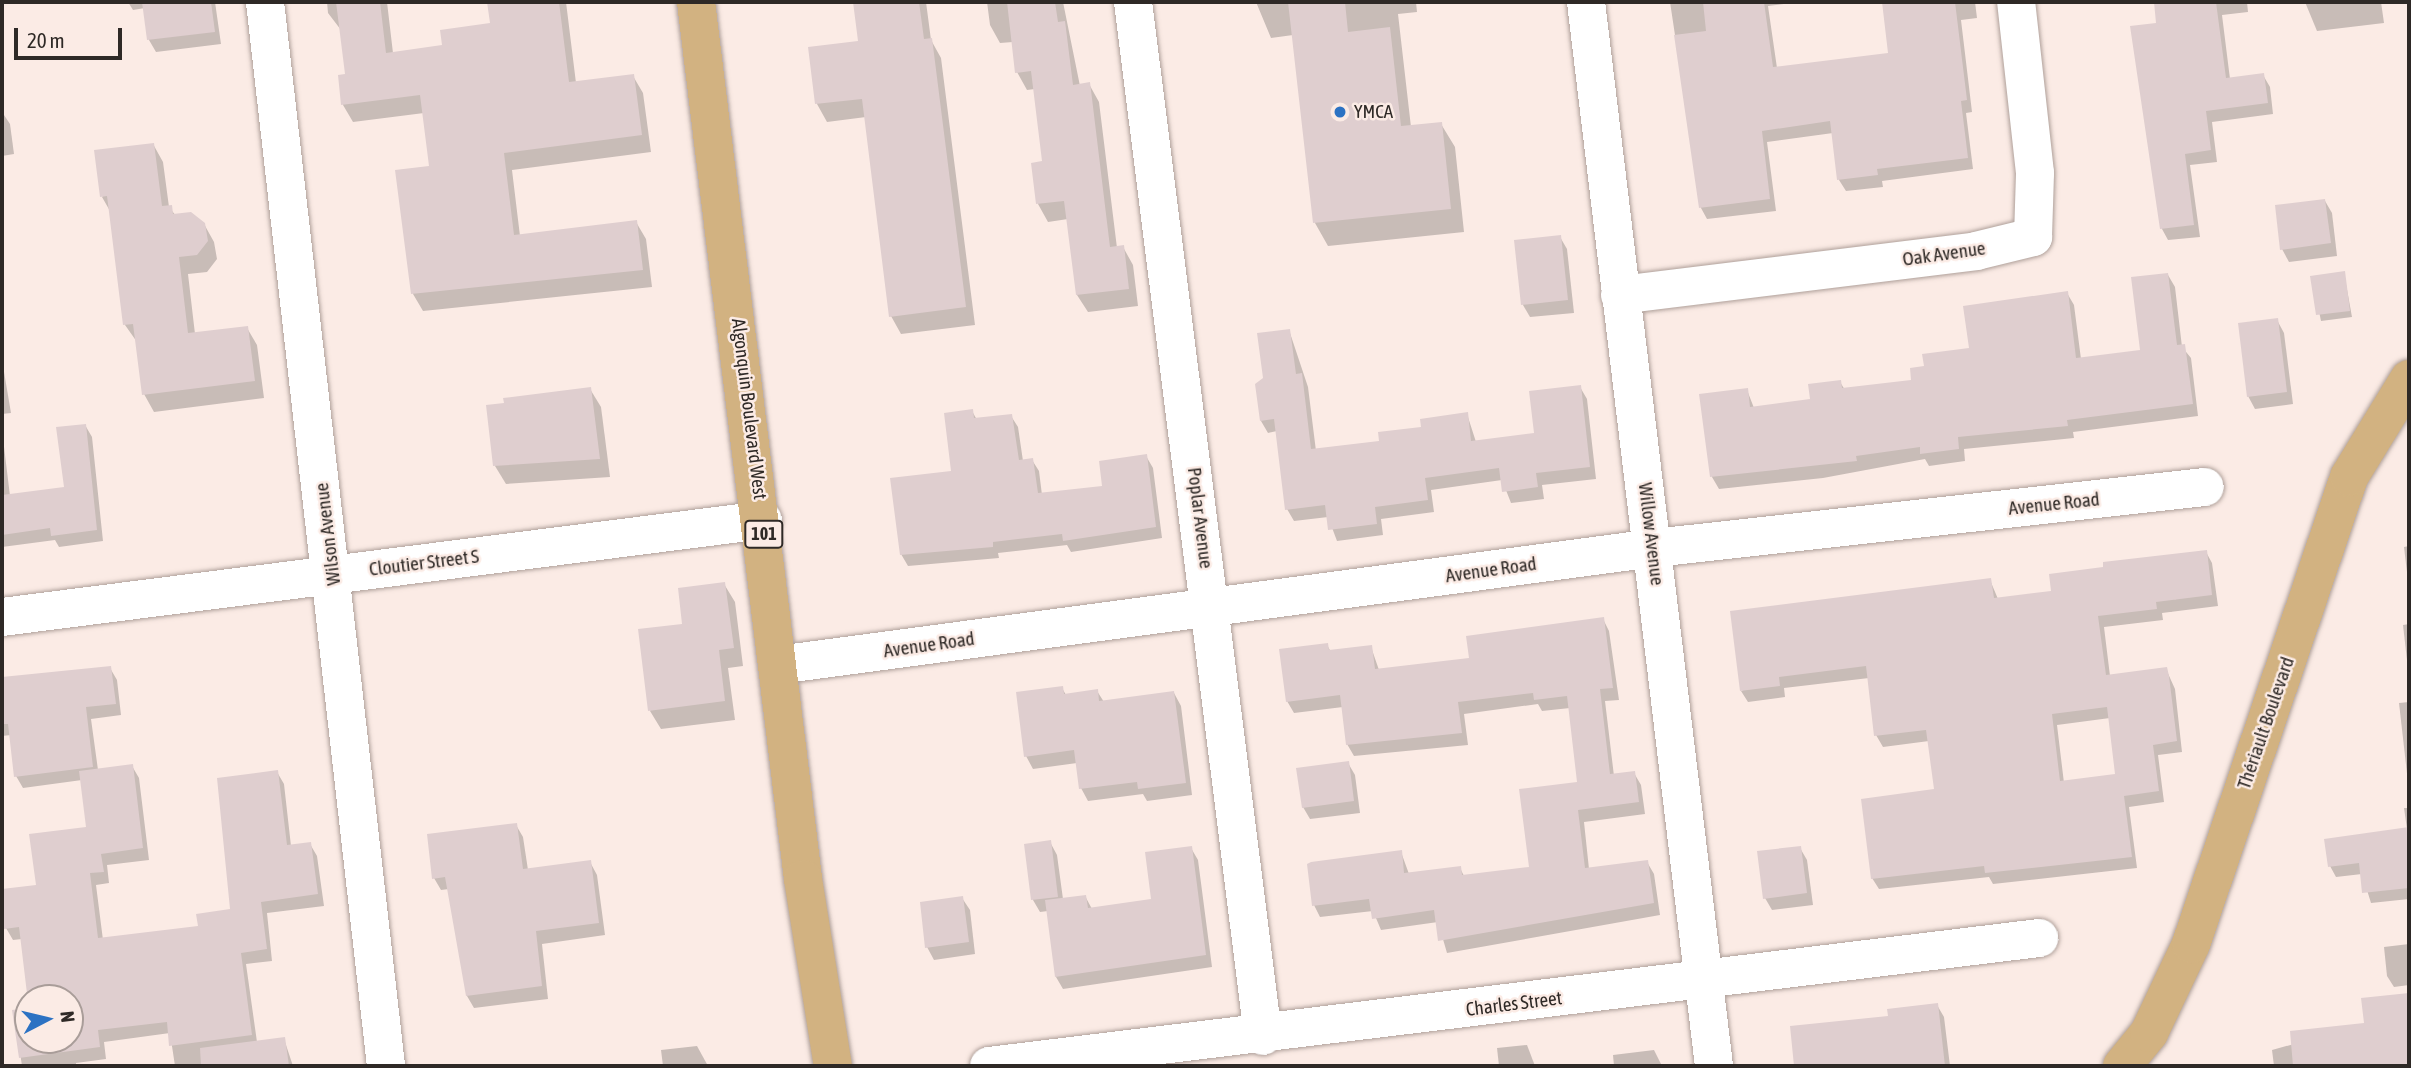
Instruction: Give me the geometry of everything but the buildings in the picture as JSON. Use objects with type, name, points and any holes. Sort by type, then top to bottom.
[{"type":"main road","name":"Algonquin Boulevard West","points":[[696,2],[763,520],[803,878],[833,1066]]},
{"type":"main road","name":"Thériault Boulevard","points":[[2122,1066],[2149,1033],[2190,944],[2349,477],[2409,379]]},
{"type":"street","name":"Wilson Avenue","points":[[265,2],[386,1066]]},
{"type":"street","name":"Poplar Avenue","points":[[1133,2],[1212,607],[1262,1035]]},
{"type":"street","name":"Willow Avenue","points":[[1586,2],[1620,295],[1654,548],[1714,1066]]},
{"type":"street","name":"Oak Avenue","points":[[1620,295],[1976,251],[2033,237],[2035,173],[2016,2]]},
{"type":"street","name":"Avenue Road","points":[[778,665],[1654,548],[2205,487]]},
{"type":"street","name":"Cloutier Street S","points":[[2,617],[763,520]]},
{"type":"street","name":"Charles Street","points":[[989,1066],[1705,981],[2039,938]]},
{"type":"place","name":"YMCA","points":[[1340,112]]}]
